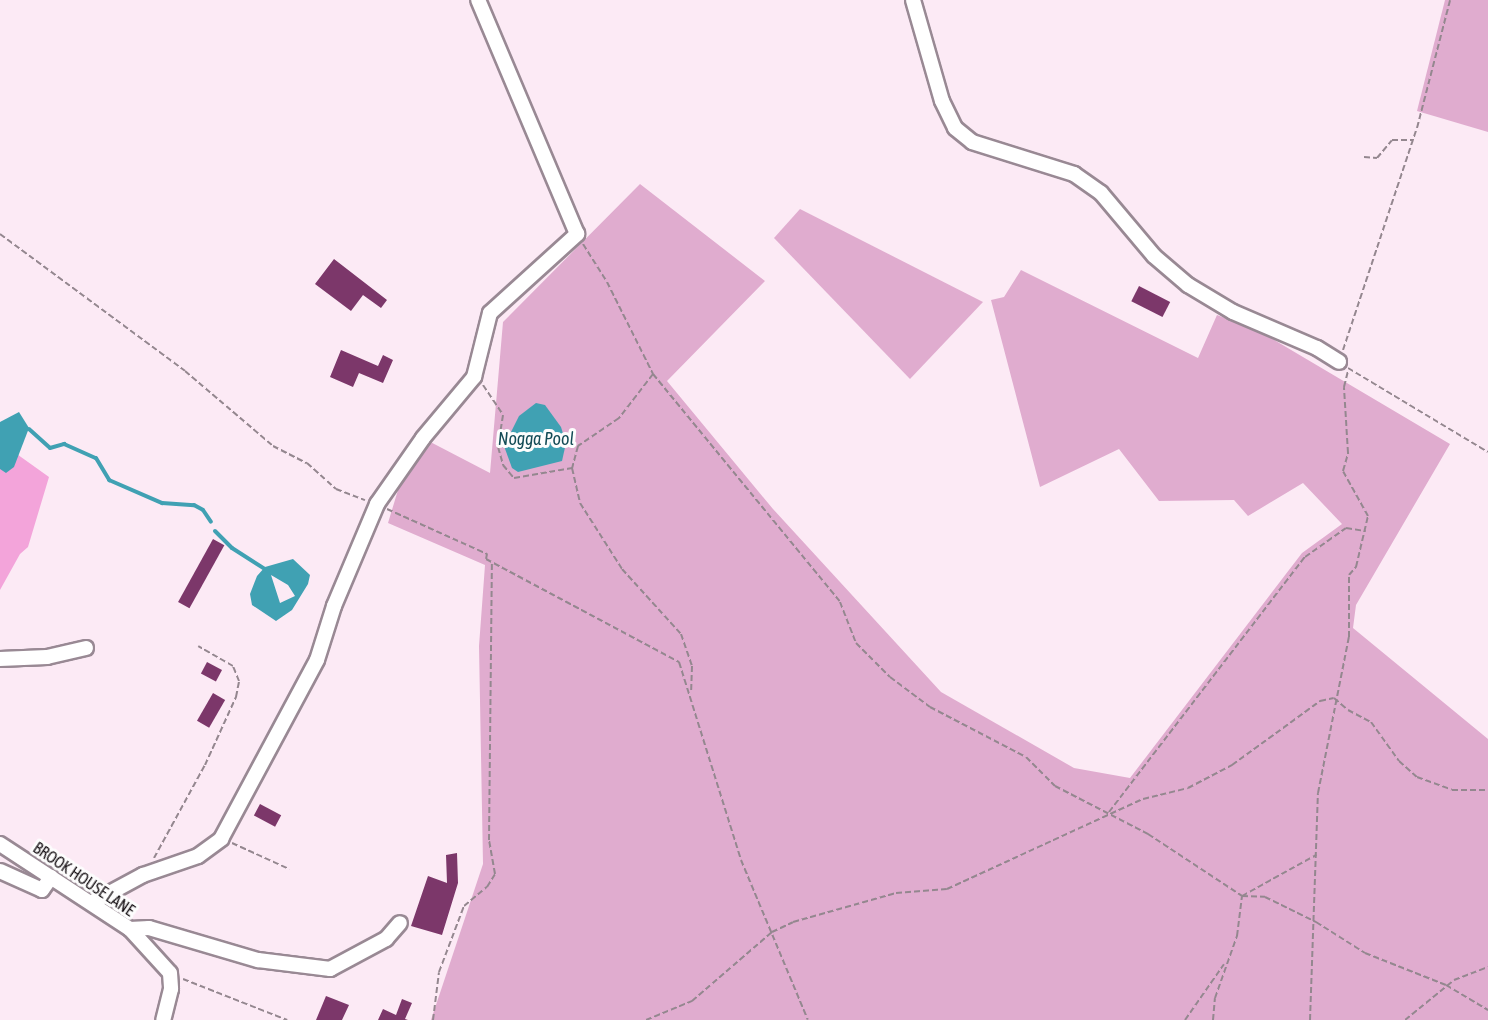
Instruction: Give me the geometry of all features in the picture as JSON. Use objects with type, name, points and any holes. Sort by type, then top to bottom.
[{"type":"street","points":[[93,902],[142,875],[198,856],[221,839],[317,660],[334,606],[377,504],[423,438],[474,377],[490,313],[577,234],[478,0]]},
{"type":"street","points":[[913,0],[942,102],[955,128],[972,142],[1074,174],[1101,193],[1154,256],[1188,285],[1233,312],[1317,348],[1344,365]]},
{"type":"street","points":[[0,659],[47,657],[86,648]]},
{"type":"street","name":"BROOK HOUSE LANE","points":[[0,844],[93,902],[130,929],[170,973]]},
{"type":"street","points":[[0,871],[42,890],[51,877]]},
{"type":"street","points":[[130,929],[149,928],[258,960],[333,970],[386,939],[400,922]]},
{"type":"street","points":[[163,1020],[171,989],[170,973]]},
{"type":"path","points":[[1310,1020],[1316,922],[1318,793],[1333,726],[1334,698],[1348,637],[1349,574],[1356,567],[1368,516],[1360,498],[1350,488],[1343,471],[1348,453],[1344,365],[1413,140],[1450,0]]},
{"type":"path","points":[[1364,157],[1377,158],[1392,140],[1413,140]]},
{"type":"path","points":[[0,234],[185,372],[273,446],[307,463],[336,489],[377,504],[487,554],[486,560],[679,662],[691,692],[741,860],[808,1020]]},
{"type":"path","points":[[577,234],[607,282],[653,374],[840,602],[856,643],[890,677],[930,707],[1026,757],[1055,786],[1148,834],[1242,896],[1265,897],[1316,922],[1365,953],[1446,985],[1488,1010]]},
{"type":"path","points":[[1344,365],[1488,452]]},
{"type":"path","points":[[653,374],[619,418],[578,446],[572,468],[580,502],[621,569],[681,634],[692,666],[691,692]]},
{"type":"path","points":[[474,377],[488,389],[503,414],[498,447],[502,465],[514,478],[572,468]]},
{"type":"path","points":[[1108,815],[1305,557],[1346,528],[1366,531]]},
{"type":"path","points":[[433,1020],[439,972],[464,906],[487,887],[495,874],[489,840],[492,563]]},
{"type":"path","points":[[142,875],[205,765],[236,697],[239,681],[233,666],[198,646]]},
{"type":"path","points":[[645,1020],[692,1001],[772,932],[793,922],[896,893],[947,889],[1143,798],[1188,788],[1232,765],[1320,701],[1334,698]]},
{"type":"path","points":[[1334,698],[1348,710],[1371,722],[1399,761],[1417,777],[1452,790],[1488,790]]},
{"type":"path","points":[[221,839],[290,869]]},
{"type":"path","points":[[1242,896],[1316,855]]},
{"type":"path","points":[[1213,1020],[1228,960],[1237,936],[1242,896]]},
{"type":"path","points":[[1185,1020],[1228,960]]},
{"type":"path","points":[[1405,1020],[1446,985],[1488,967]]},
{"type":"path","points":[[170,973],[287,1020]]},
{"type":"shaded area","points":[[1445,0],[1488,0],[1488,132],[1417,111]]},
{"type":"shaded area","points":[[640,184],[765,281],[667,381],[773,509],[941,692],[1074,768],[1130,778],[1302,553],[1342,524],[1303,483],[1248,516],[1234,500],[1159,501],[1119,449],[1040,487],[991,300],[1004,297],[1021,270],[1198,358],[1217,315],[1259,331],[1450,444],[1356,605],[1353,628],[1488,739],[1488,1020],[431,1020],[483,864],[479,646],[485,565],[388,523],[415,434],[490,473],[503,322]]},
{"type":"shaded area","points":[[800,209],[983,302],[910,379],[774,238]]},
{"type":"shaded area","points":[[0,442],[49,477],[28,547],[20,554],[0,590]]},
{"type":"water","name":"Nogga Pool","points":[[536,403],[545,405],[561,427],[566,443],[562,461],[518,472],[512,468],[504,446],[519,416]]},
{"type":"water","points":[[19,412],[29,428],[14,467],[6,473],[0,469],[0,422]]},
{"type":"water","points":[[293,559],[310,575],[308,584],[292,610],[276,621],[252,605],[250,594],[257,576],[265,567]],"holes":[[[271,575],[288,585],[295,596],[280,603]]]},
{"type":"building","points":[[334,259],[387,300],[381,308],[363,295],[351,311],[315,284]]},
{"type":"building","points":[[1139,286],[1170,302],[1162,317],[1131,301]]},
{"type":"building","points":[[341,350],[378,366],[383,355],[393,360],[383,383],[359,373],[353,387],[330,377]]},
{"type":"building","points":[[213,539],[224,545],[189,608],[178,602]]},
{"type":"building","points":[[207,662],[222,670],[216,681],[201,673]]},
{"type":"building","points":[[213,693],[225,700],[209,728],[197,721]]},
{"type":"building","points":[[260,804],[281,815],[275,827],[254,815]]},
{"type":"building","points":[[457,853],[458,883],[442,935],[411,926],[428,876],[447,883],[446,855]]},
{"type":"building","points":[[326,996],[349,1005],[342,1020],[316,1020]]},
{"type":"building","points":[[402,999],[412,1003],[405,1019],[408,1020],[378,1020],[383,1009],[396,1015]]},
{"type":"waterway","points":[[29,429],[50,448],[64,444],[96,458],[109,480],[162,503],[194,505],[203,510],[211,522]]},
{"type":"waterway","points":[[215,531],[232,548],[268,571]]}]
